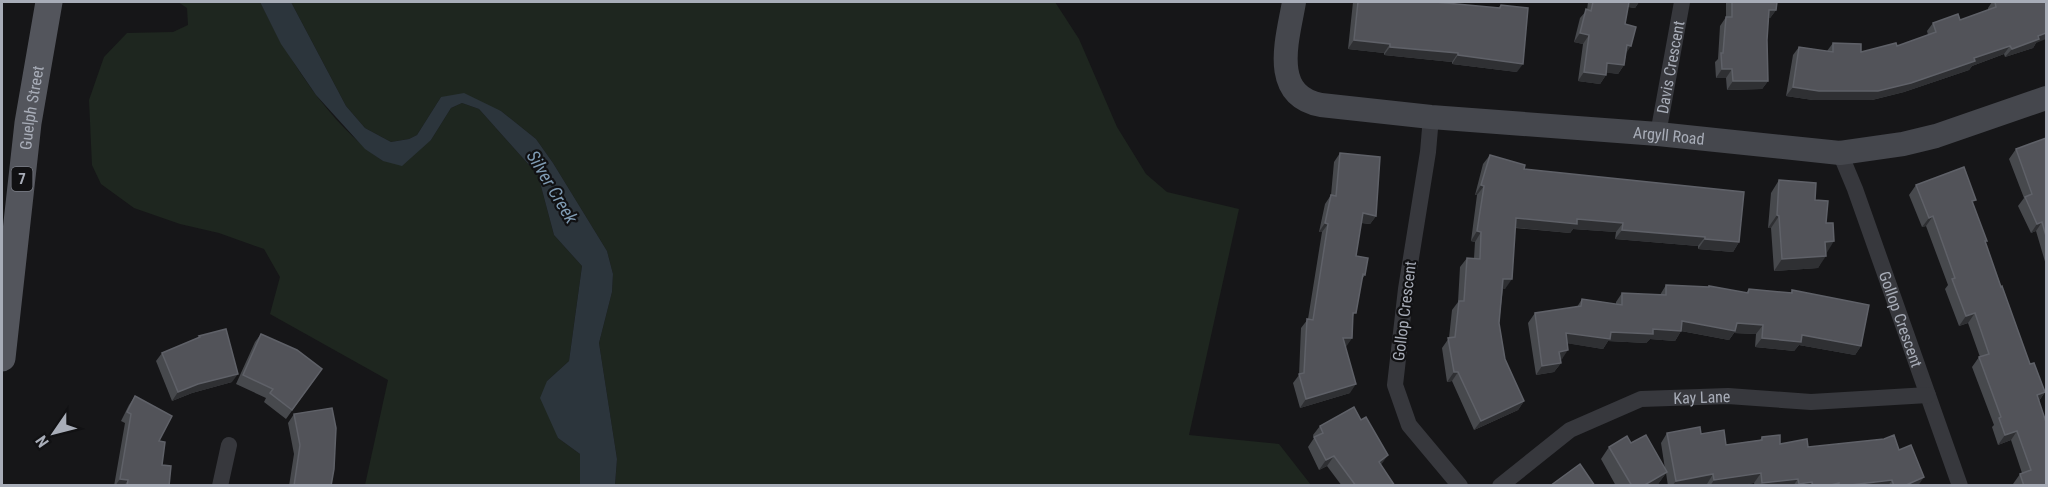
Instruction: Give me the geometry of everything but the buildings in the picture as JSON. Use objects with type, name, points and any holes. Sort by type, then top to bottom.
[{"type":"main road","name":"Guelph Street","points":[[2,358],[28,123],[49,2]]},
{"type":"street","name":"Argyll Road","points":[[1294,2],[1285,60],[1286,72],[1291,86],[1308,103],[1431,117],[1658,134],[1840,153],[1925,139],[2046,98]]},
{"type":"street","name":"Davis Crescent","points":[[1658,134],[1682,2]]},
{"type":"street","name":"Gollop Crescent","points":[[1431,117],[1428,152],[1406,289],[1395,385],[1409,425],[1460,486]]},
{"type":"street","name":"Gollop Crescent","points":[[1840,153],[1855,189],[1959,486]]},
{"type":"street","name":"Kay Lane","points":[[1500,486],[1570,430],[1641,399],[1728,396],[1811,402],[1928,395]]},
{"type":"street","points":[[220,486],[229,445]]},
{"type":"shaded area","points":[[178,2],[260,2],[297,68],[327,109],[344,128],[383,161],[431,140],[451,108],[462,103],[479,109],[538,175],[554,235],[582,266],[569,361],[547,381],[558,438],[580,454],[580,485],[365,485],[388,380],[270,314],[280,277],[264,249],[134,208],[101,184],[92,165],[89,100],[104,57],[127,33],[173,32],[188,25],[187,8]]},
{"type":"shaded area","points":[[291,2],[1055,2],[1079,39],[1117,127],[1146,174],[1167,192],[1239,209],[1189,435],[1279,444],[1311,485],[615,485],[617,459],[599,343],[612,292],[613,274],[607,251],[553,163],[536,139],[501,111],[441,97],[417,135],[409,139],[391,142],[365,128],[346,106]]},
{"type":"water","name":"Silver Creek","points":[[260,2],[291,2],[346,106],[365,128],[391,142],[417,135],[441,97],[464,93],[501,111],[536,139],[607,251],[613,274],[612,292],[599,343],[617,459],[615,485],[580,485],[580,454],[558,438],[540,398],[547,381],[569,361],[582,266],[554,235],[538,175],[479,109],[462,103],[451,108],[431,140],[402,166],[383,161],[365,149],[316,95],[281,44]]}]
